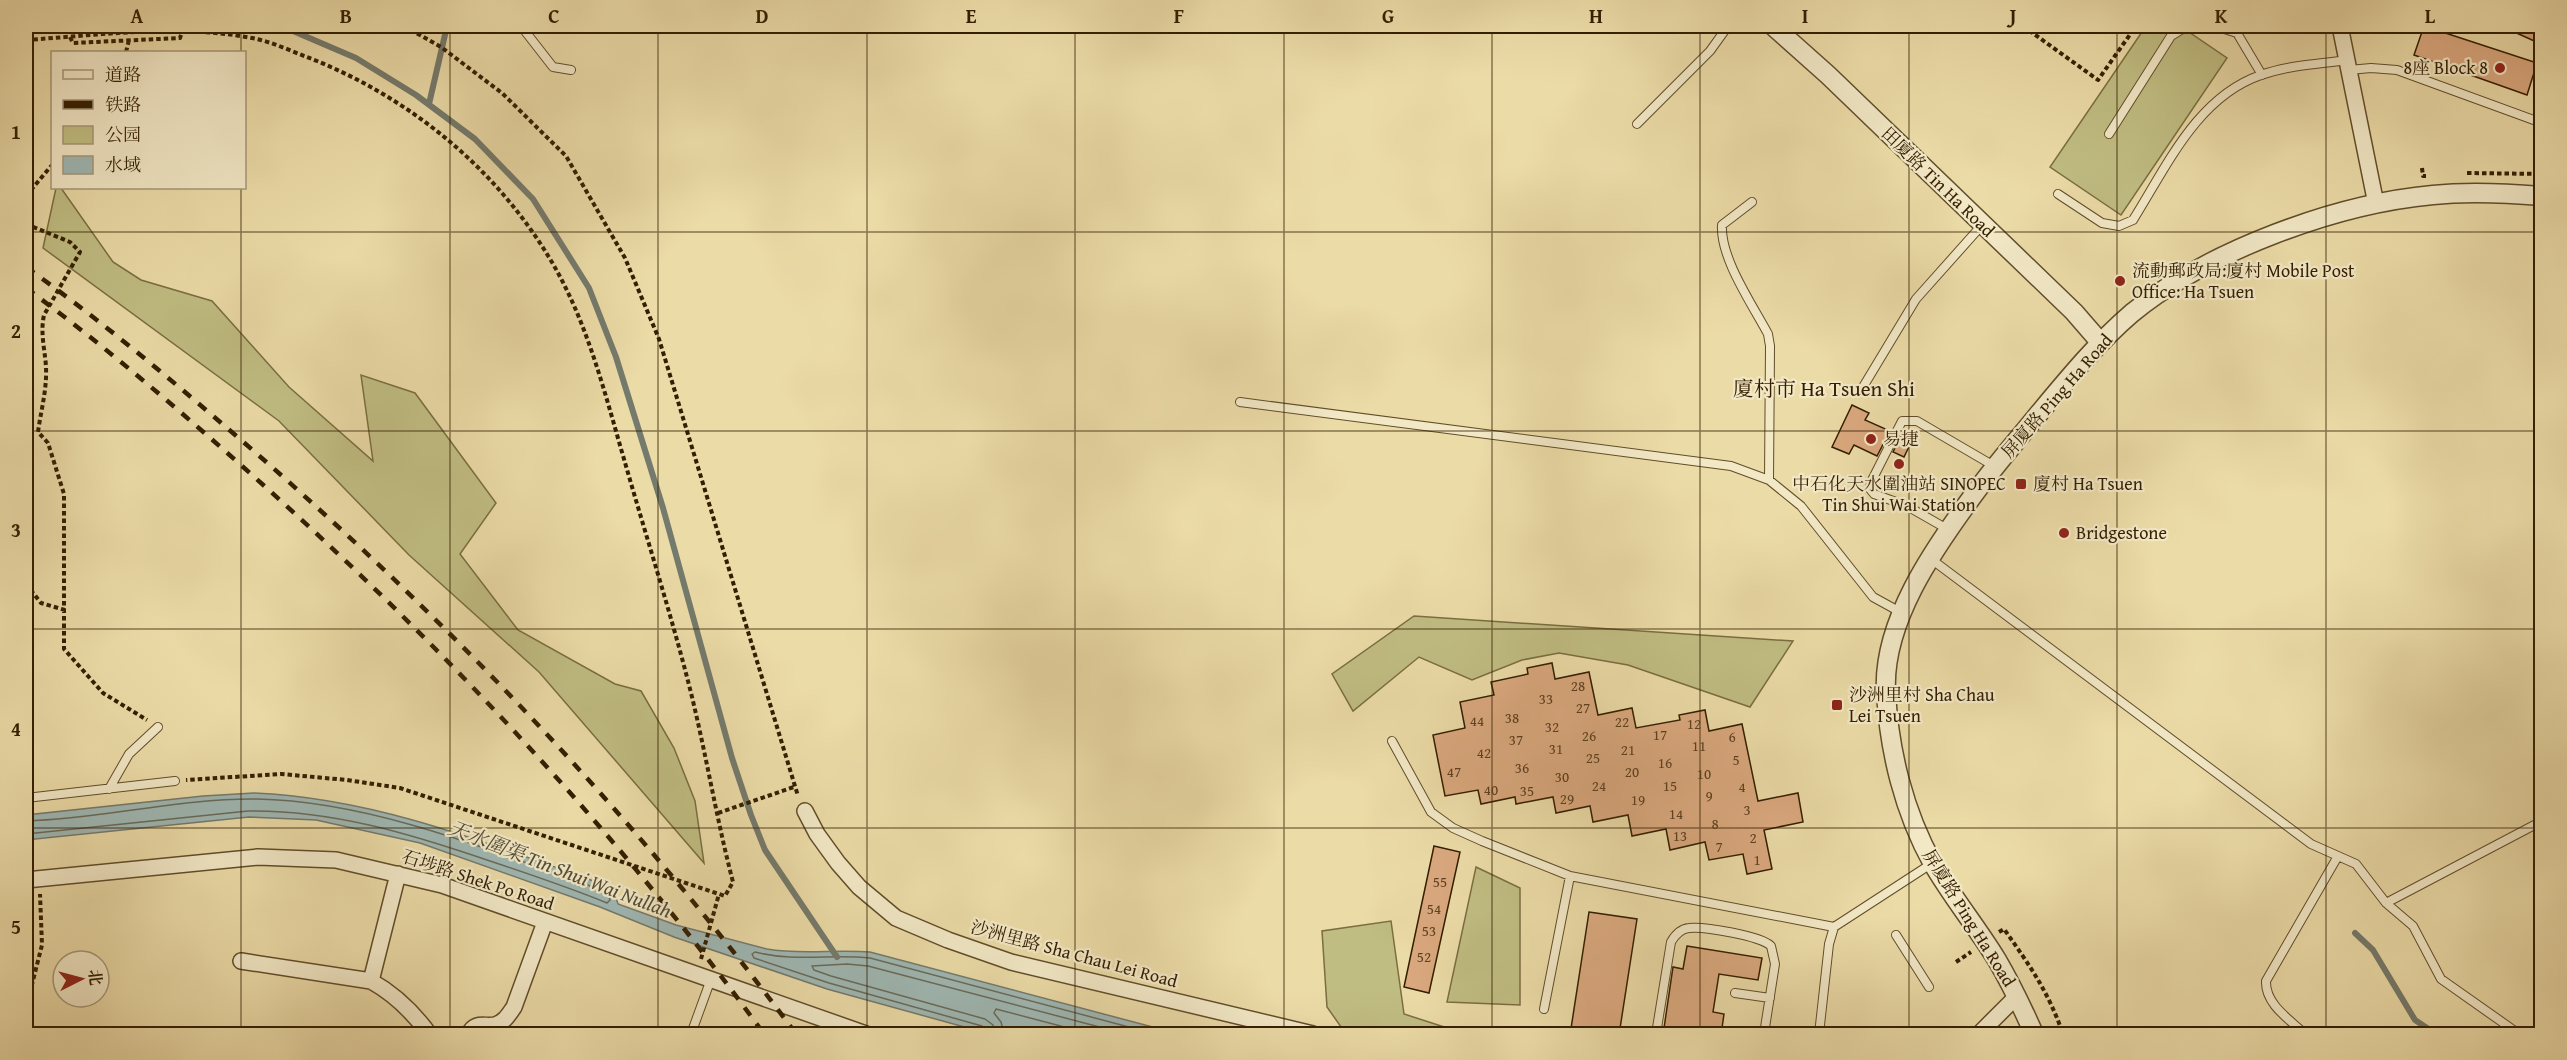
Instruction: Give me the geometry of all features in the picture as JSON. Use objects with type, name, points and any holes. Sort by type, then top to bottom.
[{"type":"street","name":"田廈路 Tin Ha Road","points":[[1773,26],[1828,75],[2074,312],[2100,342]]},
{"type":"street","points":[[2340,26],[2376,204]]},
{"type":"street","name":"屏廈路 Ping Ha Road","points":[[2034,1035],[2017,996],[1996,959],[1933,863],[1904,798],[1895,764],[1885,689],[1890,651],[1902,613],[1929,558],[1995,467],[2100,342],[2134,312],[2168,288],[2233,252],[2304,225],[2376,204],[2433,195],[2541,196]]},
{"type":"street","name":"沙洲里路 Sha Chau Lei Road","points":[[805,811],[817,834],[859,887],[897,918],[948,940],[1011,962],[1313,1035]]},
{"type":"street","name":"石埗路 Shek Po Road","points":[[32,879],[258,857],[336,860],[441,885],[866,1035]]},
{"type":"street","points":[[371,981],[398,874]]},
{"type":"street","points":[[469,1035],[475,1026],[495,1025],[506,1019],[514,1007],[545,922]]},
{"type":"street","points":[[241,961],[371,981],[388,991],[413,1012],[429,1035]]},
{"type":"street","points":[[1979,1035],[2017,996]]},
{"type":"lane","points":[[521,26],[553,66],[571,70]]},
{"type":"lane","points":[[1637,124],[1710,51],[1728,26]]},
{"type":"lane","points":[[2109,134],[2171,36],[2187,26]]},
{"type":"lane","points":[[2215,26],[2237,33],[2262,75]]},
{"type":"lane","points":[[2058,194],[2102,223],[2119,226],[2133,220],[2190,128],[2205,111],[2234,88],[2262,75],[2293,67],[2348,65],[2397,70],[2541,123]]},
{"type":"lane","points":[[1752,202],[1722,225],[1721,238],[1727,255],[1768,334],[1770,346],[1769,480]]},
{"type":"lane","points":[[1863,387],[1916,299],[1982,225]]},
{"type":"lane","points":[[1240,402],[1731,466],[1769,480],[1801,506],[1874,597],[1902,613]]},
{"type":"lane","points":[[1949,530],[1907,506],[1874,494],[1870,489],[1871,482],[1902,421],[1917,421],[1995,467]]},
{"type":"lane","points":[[1929,558],[2311,844],[2356,864],[2386,903],[2413,926],[2441,979],[2519,1035]]},
{"type":"lane","points":[[109,789],[129,754],[158,727]]},
{"type":"lane","points":[[1392,741],[1431,812],[1453,828],[1570,876],[1834,927]]},
{"type":"lane","points":[[26,798],[175,782]]},
{"type":"lane","points":[[2386,903],[2541,820]]},
{"type":"lane","points":[[2305,1035],[2272,1002],[2266,992],[2266,981],[2338,856]]},
{"type":"lane","points":[[1819,1035],[1829,944],[1834,927],[1933,863]]},
{"type":"lane","points":[[1544,1009],[1570,876]]},
{"type":"lane","points":[[1656,1035],[1669,948],[1674,937],[1683,929],[1696,928],[1766,942],[1775,958],[1764,1035]]},
{"type":"lane","points":[[1896,935],[1929,987]]},
{"type":"lane","points":[[691,1035],[704,977]]},
{"type":"lane","points":[[1735,993],[1770,998]]},
{"type":"path","points":[[124,26],[125,33]]},
{"type":"path","points":[[404,26],[441,47],[502,93],[566,156],[626,258],[659,339],[794,787],[805,811]]},
{"type":"path","points":[[2023,26],[2098,80],[2136,26]]},
{"type":"path","points":[[2120,26],[2131,33]]},
{"type":"path","points":[[70,37],[73,43],[180,38],[182,32]]},
{"type":"path","points":[[26,40],[125,33],[182,32],[221,33],[257,39],[360,81],[424,120],[466,154],[524,221],[554,266],[596,364],[691,694],[733,882],[725,896],[400,788],[281,774],[175,782]]},
{"type":"path","points":[[126,51],[129,40]]},
{"type":"path","points":[[26,196],[51,166]]},
{"type":"path","points":[[26,224],[70,242],[80,252],[44,315],[42,326],[46,395],[38,432],[48,443],[64,494],[64,649],[103,693],[158,727]]},
{"type":"path","points":[[26,584],[41,603],[65,610]]},
{"type":"path","points":[[718,814],[794,787]]},
{"type":"path","points":[[26,1008],[42,945],[32,879]]},
{"type":"path","points":[[704,977],[719,894]]},
{"type":"green space","points":[[2146,26],[2180,26],[2227,58],[2121,215],[2050,167]]},
{"type":"green space","points":[[56,189],[62,189],[113,262],[141,280],[212,301],[289,387],[373,461],[361,375],[415,393],[496,503],[460,554],[518,630],[615,684],[641,691],[674,748],[695,801],[704,863],[539,672],[409,555],[279,421],[43,248]]},
{"type":"green space","points":[[1414,616],[1793,641],[1750,707],[1628,665],[1559,653],[1522,660],[1472,680],[1419,657],[1353,711],[1332,674]]},
{"type":"green space","points":[[1476,867],[1520,888],[1520,1005],[1447,1002]]},
{"type":"green space","points":[[1391,921],[1404,1014],[1466,1034],[1346,1034],[1327,1007],[1322,931]]},
{"type":"water","points":[[254,793],[347,804],[437,827],[613,888],[618,904],[676,925],[767,949],[793,952],[870,952],[1179,1034],[986,1033],[827,989],[674,937],[600,907],[420,843],[316,820],[249,817],[26,840],[26,815],[203,796]]},
{"type":"building","points":[[2424,26],[2537,63],[2527,95],[2414,55]]},
{"type":"building","points":[[2501,26],[2541,26],[2541,44]]},
{"type":"building","points":[[1852,405],[1869,413],[1865,420],[1890,431],[1877,456],[1854,445],[1849,454],[1832,447]]},
{"type":"building","points":[[1904,430],[1915,434],[1904,457],[1893,452]]},
{"type":"building","points":[[1552,663],[1555,679],[1589,672],[1598,715],[1632,708],[1636,728],[1680,720],[1679,715],[1705,710],[1709,731],[1742,724],[1758,801],[1798,793],[1803,822],[1764,830],[1772,869],[1747,874],[1743,854],[1709,860],[1705,842],[1670,850],[1666,829],[1632,836],[1628,815],[1593,822],[1590,806],[1556,813],[1553,797],[1516,804],[1515,797],[1481,804],[1478,790],[1445,796],[1433,735],[1465,728],[1460,702],[1494,695],[1491,682],[1528,674],[1527,668]]},
{"type":"building","points":[[1434,846],[1460,852],[1429,993],[1404,987]]},
{"type":"building","points":[[1589,912],[1637,919],[1619,1035],[1570,1035]]},
{"type":"building","points":[[1687,946],[1762,958],[1758,980],[1719,974],[1713,1012],[1724,1014],[1721,1035],[1663,1035],[1673,967],[1683,969]]},
{"type":"waterway","points":[[274,26],[293,31],[356,58],[416,95],[475,139],[533,199],[589,288],[616,357],[663,508],[732,758],[751,815],[765,850],[837,957]]},
{"type":"waterway","points":[[429,104],[447,26]]},
{"type":"waterway","points":[[2355,933],[2373,950],[2415,1020],[2436,1034]]},
{"type":"railway","points":[[26,267],[114,334],[256,453],[330,519],[473,657],[609,802],[736,955],[796,1034]]},
{"type":"railway","points":[[26,288],[136,374],[242,466],[314,531],[452,666],[519,736],[646,882],[764,1034]]},
{"type":"place","name":"8座 Block 8","points":[[2500,68]]},
{"type":"place","name":"流動郵政局:廈村 Mobile Post Office: Ha Tsuen","points":[[2120,281]]},
{"type":"place","name":"易捷","points":[[1871,439]]},
{"type":"place","name":"中石化天水圍油站 SINOPEC Tin Shui Wai Station","points":[[1899,464]]},
{"type":"place","name":"廈村 Ha Tsuen","points":[[2021,484]]},
{"type":"place","name":"Bridgestone","points":[[2064,533]]},
{"type":"place","name":"沙洲里村 Sha Chau Lei Tsuen","points":[[1837,705]]},
{"type":"district","name":"廈村市 Ha Tsuen Shi","points":[[1824,389]]},
{"type":"water label","name":"天水圍渠 Tin Shui Wai Nullah","points":[[560,869]]}]
